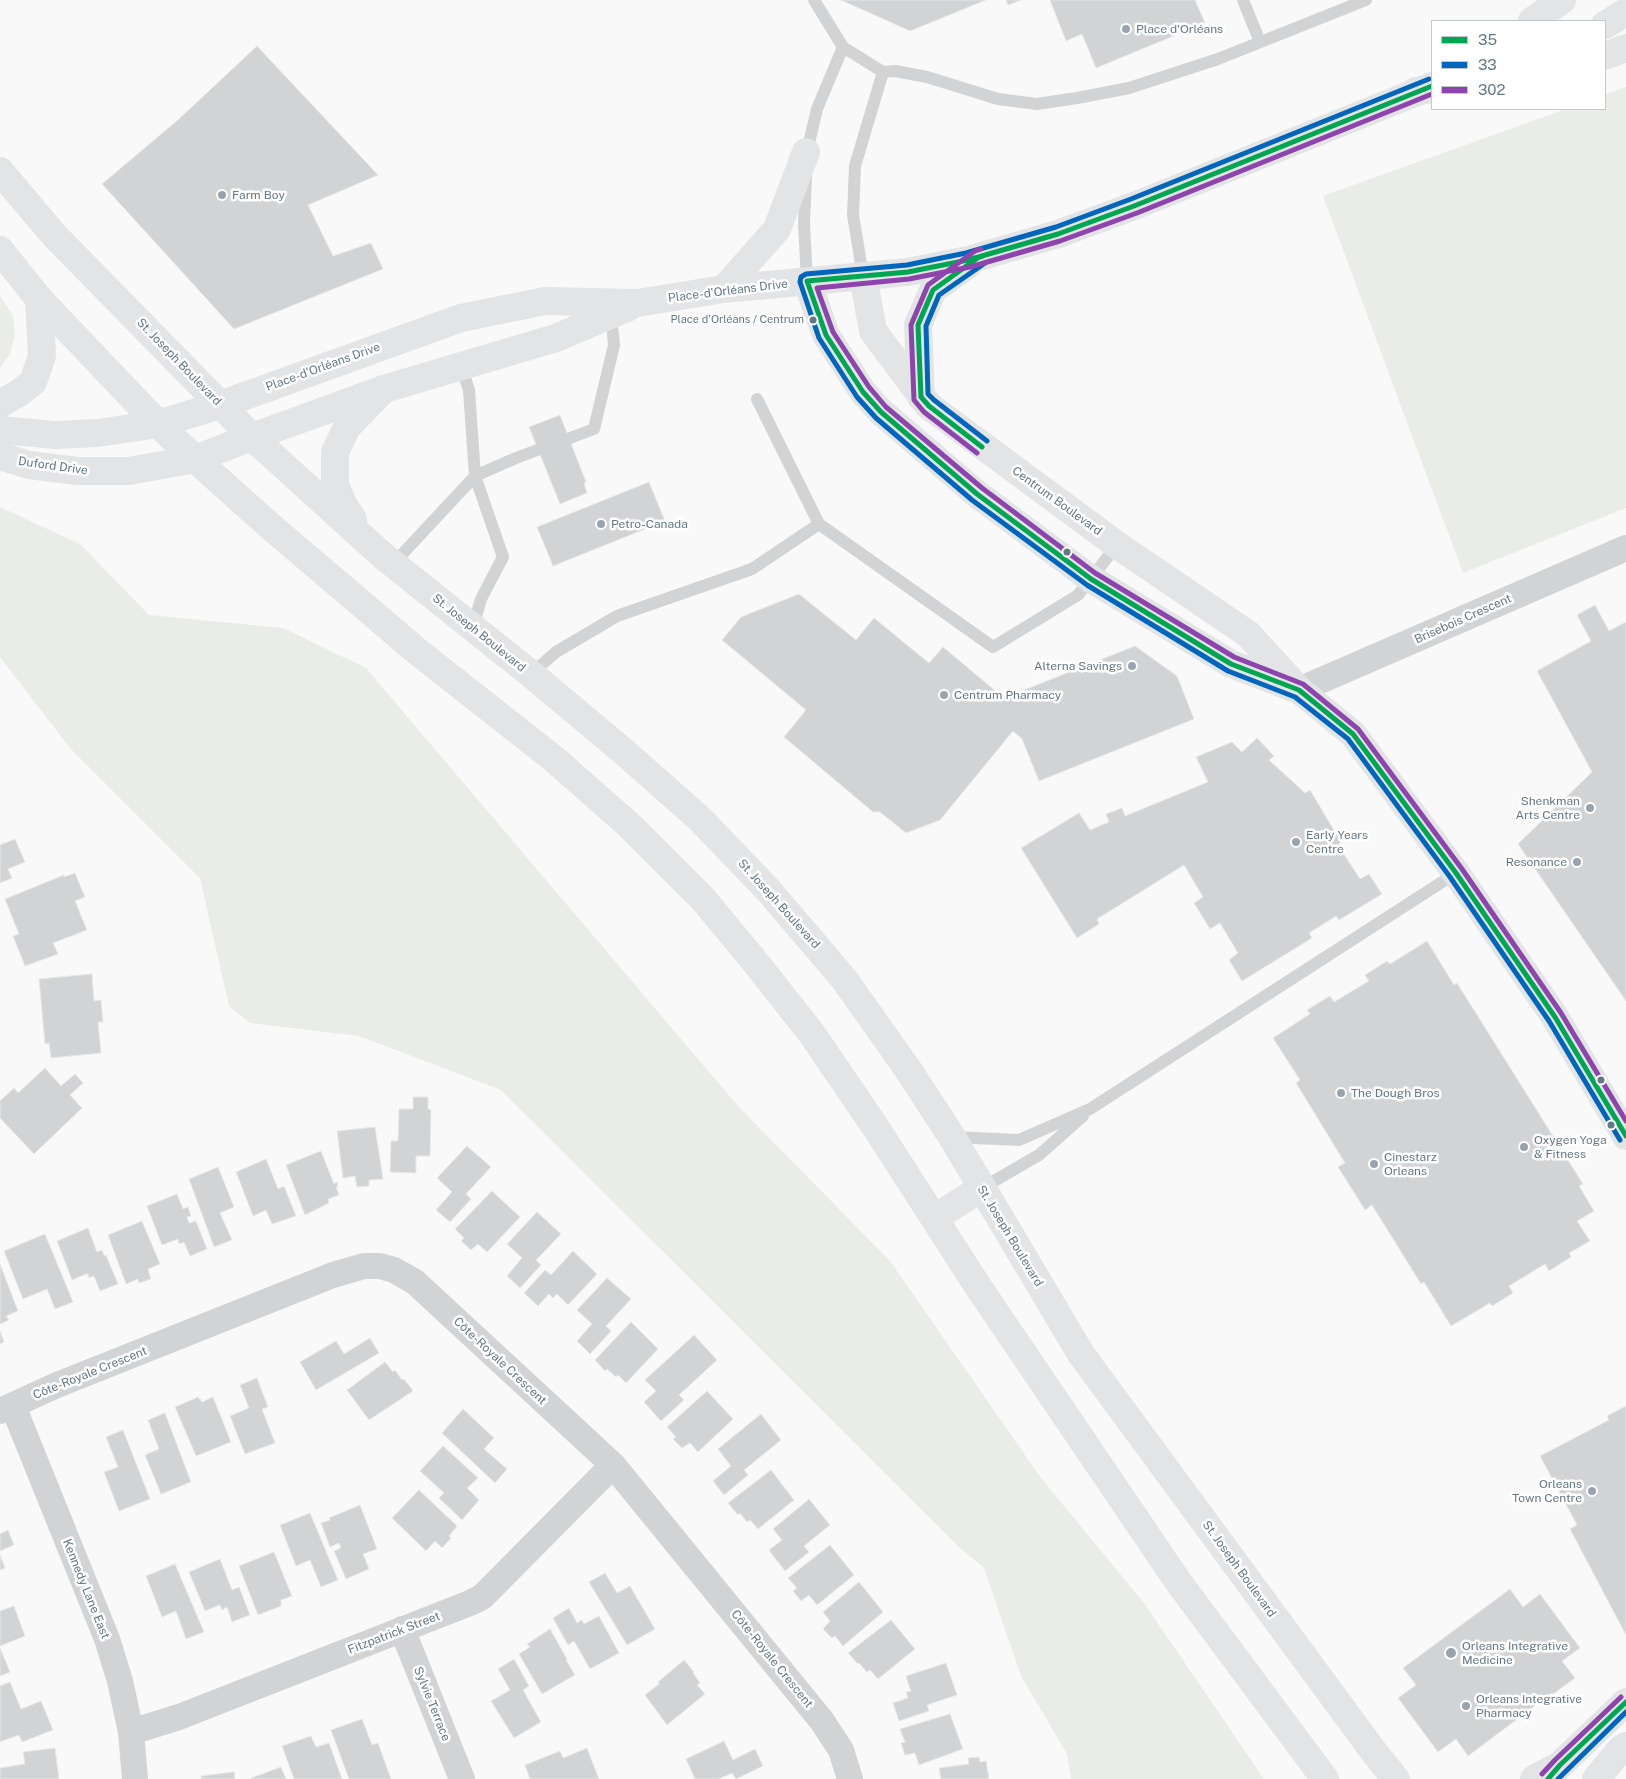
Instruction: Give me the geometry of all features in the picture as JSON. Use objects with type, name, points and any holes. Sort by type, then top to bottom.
[{"type":"main road","points":[[1533,20],[1562,0]]},
{"type":"main road","points":[[1606,24],[1626,12]]},
{"type":"main road","points":[[1606,56],[1626,48]]},
{"type":"main road","name":"Place-d'Orléans Drive","points":[[158,424],[220,404],[461,318],[545,301],[637,303],[724,289],[908,272],[978,257],[1058,234],[1134,206],[1428,87]]},
{"type":"main road","points":[[724,289],[777,229],[806,152]]},
{"type":"main road","name":"St. Joseph Boulevard","points":[[0,171],[54,235],[252,437],[387,560],[473,627],[624,751],[700,819],[770,891],[844,979],[907,1068],[952,1137],[1081,1354],[1368,1744],[1396,1779]]},
{"type":"main road","points":[[0,250],[39,299],[158,424],[195,459],[270,526],[418,652],[561,766],[630,826],[703,899],[756,962],[812,1034],[979,1288],[1177,1580],[1325,1779]]},
{"type":"main road","points":[[921,396],[918,326],[922,316],[933,290],[978,257]]},
{"type":"main road","name":"Centrum Boulevard","points":[[863,276],[873,331],[929,406],[1117,545],[1248,634],[1299,690],[1353,734],[1456,873],[1555,1017],[1626,1136]]},
{"type":"main road","name":"Centrum Boulevard","points":[[807,281],[826,335],[863,392],[881,412],[977,494],[1091,579],[1231,664],[1299,690]]},
{"type":"main road","points":[[0,404],[33,382],[42,356],[39,299]]},
{"type":"main road","name":"Place-d'Orléans Drive","points":[[195,459],[384,389],[556,338],[637,303]]},
{"type":"main road","points":[[384,389],[347,427],[335,452],[335,484],[344,506],[387,560]]},
{"type":"main road","points":[[0,430],[55,435],[98,433],[158,424]]},
{"type":"main road","name":"Duford Drive","points":[[0,456],[29,465],[77,471],[129,470],[195,459]]},
{"type":"main road","points":[[934,1218],[982,1188]]},
{"type":"main road","points":[[1534,1779],[1554,1772],[1626,1702]]},
{"type":"main road","points":[[1596,1779],[1620,1750],[1626,1746]]},
{"type":"street","name":"Brisebois Crescent","points":[[1299,690],[1626,548]]},
{"type":"street","name":"Côte-Royale Crescent","points":[[6,1408],[333,1275],[364,1266],[380,1266],[394,1270],[415,1282],[613,1466],[822,1721],[841,1750],[850,1779]]},
{"type":"street","name":"Kennedy Lane East","points":[[6,1408],[107,1639],[120,1681],[131,1732],[135,1779]]},
{"type":"street","name":"Fitzpatrick Street","points":[[131,1732],[179,1717],[470,1604],[482,1597],[613,1466]]},
{"type":"street","name":"Sylvie Terrace","points":[[402,1629],[462,1779]]},
{"type":"lane","points":[[814,0],[843,47],[883,72],[895,71],[927,77],[998,99],[1037,104],[1129,88],[1218,59],[1366,0]]},
{"type":"lane","points":[[1243,0],[1260,42]]},
{"type":"lane","points":[[807,281],[804,223],[806,152],[817,109],[843,47]]},
{"type":"lane","points":[[863,276],[853,215],[855,166],[883,72]]},
{"type":"lane","points":[[387,560],[475,476],[516,458],[594,429],[614,345],[611,315]]},
{"type":"lane","points":[[461,366],[469,390],[475,476],[504,556],[481,599],[473,627]]},
{"type":"lane","points":[[757,399],[819,524],[993,647],[1078,595],[1117,545]]},
{"type":"lane","points":[[531,674],[556,652],[617,616],[752,569],[819,524]]},
{"type":"lane","points":[[952,1137],[1020,1140],[1090,1109],[1456,873]]},
{"type":"lane","points":[[982,1188],[1039,1155],[1090,1109]]},
{"type":"shaded area","points":[[1626,87],[1626,508],[1463,573],[1323,196],[1563,110],[1606,110],[1606,95]]},
{"type":"shaded area","points":[[0,296],[13,316],[15,335],[10,354],[0,368]]},
{"type":"shaded area","points":[[0,507],[80,544],[149,615],[283,628],[366,668],[737,1105],[890,1261],[1041,1478],[1144,1603],[1264,1779],[1071,1779],[1067,1754],[1021,1676],[984,1568],[958,1546],[501,1090],[359,1036],[250,1023],[229,1006],[200,878],[70,748],[0,657]]},
{"type":"building","points":[[841,0],[986,0],[910,31]]},
{"type":"building","points":[[1006,0],[1021,0],[1008,5]]},
{"type":"building","name":"Place d'Orléans","points":[[1050,0],[1195,0],[1205,23],[1096,68],[1082,34],[1066,41]]},
{"type":"building","name":"Farm Boy","points":[[257,46],[378,175],[308,205],[333,256],[371,243],[383,269],[234,329],[102,184],[179,119]]},
{"type":"building","name":"Petro-Canada","points":[[560,415],[586,482],[584,483],[587,493],[560,504],[529,427]]},
{"type":"building","name":"Petro-Canada","points":[[649,482],[665,521],[553,566],[537,527]]},
{"type":"building","points":[[799,594],[856,640],[874,618],[929,663],[943,647],[1004,698],[1135,646],[1177,676],[1194,719],[1039,781],[1022,739],[1013,731],[940,820],[906,833],[880,812],[873,812],[784,737],[806,710],[722,640],[741,617]]},
{"type":"building","name":"Shenkman Arts Centre","points":[[1595,605],[1609,631],[1626,622],[1626,1001],[1518,844],[1592,772],[1537,671],[1591,641],[1577,615]]},
{"type":"building","points":[[1257,738],[1274,756],[1269,760],[1305,793],[1310,790],[1341,842],[1338,845],[1360,879],[1369,874],[1382,894],[1339,920],[1336,916],[1309,933],[1312,938],[1242,981],[1229,960],[1238,953],[1220,923],[1210,929],[1194,903],[1203,897],[1184,865],[1097,919],[1099,924],[1077,938],[1021,848],[1079,813],[1090,830],[1109,822],[1106,814],[1122,808],[1125,816],[1208,782],[1196,757],[1232,742],[1242,752]]},
{"type":"building","points":[[15,839],[25,862],[8,869],[12,878],[0,883],[0,845]]},
{"type":"building","points":[[75,873],[85,897],[75,901],[87,930],[53,943],[58,954],[25,966],[13,936],[19,934],[5,899],[64,875],[64,877]]},
{"type":"building","points":[[1427,941],[1454,985],[1457,983],[1583,1184],[1579,1186],[1594,1211],[1577,1221],[1590,1241],[1569,1253],[1571,1257],[1549,1271],[1545,1264],[1509,1286],[1513,1293],[1492,1306],[1490,1303],[1451,1326],[1424,1282],[1421,1284],[1372,1205],[1365,1210],[1338,1167],[1345,1163],[1296,1083],[1300,1080],[1273,1038],[1310,1014],[1307,1010],[1330,996],[1334,1002],[1369,981],[1365,975],[1387,961],[1390,964]]},
{"type":"building","points":[[92,974],[94,1001],[101,1000],[103,1022],[98,1022],[101,1053],[51,1058],[49,1043],[45,1044],[39,979]]},
{"type":"building","points":[[45,1068],[61,1086],[75,1074],[83,1083],[70,1095],[82,1108],[34,1154],[0,1118],[0,1101],[14,1088],[18,1093]]},
{"type":"building","points":[[413,1097],[428,1097],[428,1109],[431,1110],[430,1156],[416,1156],[416,1173],[390,1172],[391,1141],[398,1141],[399,1109],[413,1109]]},
{"type":"building","points":[[375,1127],[383,1179],[369,1180],[369,1186],[357,1187],[355,1176],[343,1178],[337,1131]]},
{"type":"building","points":[[467,1146],[491,1167],[466,1194],[471,1199],[450,1222],[436,1210],[452,1192],[437,1178]]},
{"type":"building","points":[[321,1151],[334,1184],[337,1182],[338,1187],[336,1187],[339,1195],[328,1199],[329,1203],[305,1215],[286,1165]]},
{"type":"building","points":[[266,1159],[278,1189],[284,1186],[296,1216],[272,1224],[266,1210],[253,1216],[236,1172]]},
{"type":"building","points":[[218,1167],[234,1207],[220,1213],[232,1240],[214,1247],[189,1179]]},
{"type":"building","points":[[492,1191],[520,1217],[487,1252],[478,1244],[471,1250],[461,1241],[464,1238],[455,1229]]},
{"type":"building","points":[[177,1194],[183,1209],[188,1207],[191,1216],[187,1217],[189,1223],[196,1221],[207,1249],[190,1256],[184,1242],[179,1244],[178,1239],[162,1245],[147,1206]]},
{"type":"building","points":[[537,1212],[561,1234],[536,1260],[541,1265],[520,1288],[507,1276],[522,1258],[507,1244]]},
{"type":"building","points":[[142,1221],[160,1264],[148,1269],[151,1279],[139,1283],[138,1279],[126,1284],[108,1235]]},
{"type":"building","points":[[88,1228],[97,1252],[102,1250],[104,1256],[106,1255],[118,1284],[100,1291],[94,1276],[89,1278],[88,1274],[86,1274],[72,1280],[57,1241]]},
{"type":"building","points":[[45,1234],[73,1302],[55,1309],[47,1289],[23,1299],[4,1251]]},
{"type":"building","points":[[573,1251],[597,1274],[568,1305],[557,1294],[553,1298],[549,1294],[538,1306],[524,1293],[545,1270],[551,1275]]},
{"type":"building","points":[[0,1264],[18,1311],[6,1316],[9,1320],[0,1324]]},
{"type":"building","points":[[607,1278],[631,1299],[606,1326],[611,1331],[590,1354],[577,1341],[592,1324],[577,1310]]},
{"type":"building","points":[[631,1322],[658,1349],[626,1383],[618,1375],[616,1377],[607,1369],[605,1371],[595,1360]]},
{"type":"building","points":[[0,1331],[4,1342],[0,1344]]},
{"type":"building","points":[[694,1335],[717,1360],[679,1395],[684,1400],[661,1421],[644,1402],[656,1391],[645,1380]]},
{"type":"building","points":[[370,1338],[379,1353],[316,1390],[300,1362],[336,1341],[344,1354]]},
{"type":"building","points":[[385,1362],[393,1372],[395,1370],[402,1380],[404,1379],[413,1391],[369,1420],[347,1390]]},
{"type":"building","points":[[257,1378],[268,1407],[262,1409],[275,1443],[245,1454],[230,1416],[249,1408],[240,1385]]},
{"type":"building","points":[[707,1391],[733,1419],[698,1452],[690,1443],[682,1448],[673,1439],[676,1437],[667,1427]]},
{"type":"building","points":[[198,1397],[202,1402],[213,1397],[231,1442],[196,1456],[175,1407]]},
{"type":"building","name":"Orleans Town Centre","points":[[1626,1406],[1626,1635],[1570,1529],[1577,1525],[1540,1456],[1609,1420],[1607,1416]]},
{"type":"building","points":[[463,1409],[494,1438],[484,1449],[507,1469],[495,1483],[442,1433]]},
{"type":"building","points":[[165,1413],[191,1482],[161,1494],[145,1455],[159,1449],[148,1420]]},
{"type":"building","points":[[761,1414],[781,1440],[744,1470],[748,1475],[724,1495],[713,1481],[731,1466],[718,1449]]},
{"type":"building","points":[[123,1430],[150,1499],[119,1511],[104,1472],[118,1467],[106,1437]]},
{"type":"building","points":[[443,1446],[478,1478],[467,1488],[479,1500],[462,1520],[439,1498],[444,1493],[420,1471]]},
{"type":"building","points":[[771,1470],[794,1500],[758,1529],[750,1520],[747,1522],[740,1513],[738,1515],[728,1503]]},
{"type":"building","points":[[419,1490],[457,1526],[449,1536],[451,1538],[442,1548],[435,1541],[426,1551],[392,1518]]},
{"type":"building","points":[[809,1499],[830,1525],[804,1546],[809,1552],[785,1571],[769,1550],[782,1540],[773,1529]]},
{"type":"building","points":[[360,1505],[377,1549],[363,1554],[369,1569],[346,1579],[334,1551],[341,1548],[339,1543],[330,1547],[321,1523]]},
{"type":"building","points":[[310,1513],[338,1580],[321,1587],[310,1560],[296,1566],[280,1525]]},
{"type":"building","points":[[8,1530],[14,1545],[0,1551],[0,1534]]},
{"type":"building","points":[[830,1545],[854,1575],[817,1605],[809,1595],[801,1601],[793,1591],[797,1588],[788,1578]]},
{"type":"building","points":[[274,1552],[292,1596],[281,1600],[281,1606],[258,1615],[239,1566]]},
{"type":"building","points":[[0,1555],[5,1568],[0,1570]]},
{"type":"building","points":[[220,1559],[232,1590],[239,1587],[250,1615],[232,1622],[227,1607],[222,1610],[220,1605],[205,1611],[189,1572]]},
{"type":"building","points":[[175,1564],[204,1632],[186,1639],[176,1611],[162,1617],[146,1576]]},
{"type":"building","points":[[605,1573],[617,1593],[630,1586],[655,1629],[627,1645],[589,1582]]},
{"type":"building","points":[[859,1582],[883,1612],[843,1646],[835,1636],[832,1638],[823,1629],[830,1621],[823,1612]]},
{"type":"building","points":[[1510,1589],[1523,1607],[1540,1594],[1580,1648],[1562,1661],[1575,1678],[1468,1756],[1456,1739],[1438,1752],[1398,1698],[1416,1685],[1403,1668]]},
{"type":"building","points":[[14,1606],[25,1636],[0,1646],[0,1611]]},
{"type":"building","points":[[569,1608],[577,1623],[582,1620],[584,1624],[599,1616],[619,1653],[590,1669],[574,1641],[568,1645],[553,1618]]},
{"type":"building","points":[[891,1620],[915,1649],[878,1679],[870,1670],[867,1672],[848,1653]]},
{"type":"building","points":[[550,1629],[575,1675],[542,1694],[519,1654],[530,1647],[527,1644]]},
{"type":"building","points":[[0,1648],[10,1672],[0,1676]]},
{"type":"building","points":[[514,1659],[529,1686],[523,1690],[541,1722],[514,1738],[491,1701],[510,1690],[498,1669]]},
{"type":"building","points":[[684,1660],[694,1672],[700,1683],[697,1685],[705,1694],[667,1725],[645,1695]]},
{"type":"building","points":[[946,1663],[957,1695],[927,1705],[929,1711],[899,1721],[893,1703],[908,1698],[906,1692],[911,1691],[906,1676]]},
{"type":"building","points":[[10,1682],[21,1709],[41,1701],[53,1730],[22,1742],[19,1735],[0,1742],[0,1686]]},
{"type":"building","points":[[950,1714],[963,1749],[919,1765],[915,1753],[905,1755],[901,1743],[905,1742],[900,1729]]},
{"type":"building","points":[[362,1719],[372,1745],[378,1743],[391,1779],[349,1779],[331,1730]]},
{"type":"building","points":[[311,1736],[316,1747],[329,1743],[342,1779],[294,1779],[282,1746]]},
{"type":"building","points":[[724,1741],[733,1760],[755,1749],[763,1766],[736,1779],[732,1773],[719,1779],[695,1779],[686,1759]]},
{"type":"building","points":[[55,1748],[59,1779],[0,1779],[0,1768],[25,1764],[23,1752]]},
{"type":"building","points":[[587,1748],[599,1779],[530,1779],[525,1765],[560,1751],[563,1758]]},
{"type":"building","points":[[979,1757],[980,1762],[986,1761],[989,1779],[941,1779],[939,1768],[969,1764],[968,1758]]},
{"type":"building","points":[[281,1767],[286,1779],[251,1779],[251,1778]]},
{"type":"building","points":[[234,1772],[235,1779],[201,1779],[201,1776]]},
{"type":"transit line","name":"33","points":[[1429,79],[1131,199],[1056,227],[966,253],[907,265],[806,274],[801,277],[800,282],[819,338],[857,397],[876,418],[972,500],[1087,585],[1228,671],[1295,697],[1348,739],[1450,877],[1549,1021],[1620,1140]]},
{"type":"transit line","name":"35","points":[[1431,86],[1134,206],[1058,234],[968,260],[908,272],[807,281],[826,335],[863,392],[881,412],[977,494],[1091,579],[1231,664],[1299,690],[1353,734],[1456,873],[1555,1017],[1626,1136]]},
{"type":"transit line","name":"302","points":[[1431,94],[1137,213],[1060,241],[970,267],[909,279],[817,288],[833,332],[869,387],[886,407],[982,488],[1095,573],[1234,657],[1303,684],[1358,729],[1462,869],[1561,1013],[1626,1121]]},
{"type":"transit line","name":"302","points":[[977,453],[924,412],[914,400],[911,325],[928,285],[975,251],[981,249]]},
{"type":"transit line","name":"35","points":[[982,447],[929,406],[921,397],[918,325],[933,290],[983,256]]},
{"type":"transit line","name":"33","points":[[985,263],[939,295],[926,326],[928,394],[987,441]]},
{"type":"transit line","name":"302","points":[[1542,1774],[1621,1697]]},
{"type":"transit line","name":"35","points":[[1548,1779],[1560,1765],[1626,1702]]},
{"type":"transit line","name":"33","points":[[1558,1779],[1626,1712]]},
{"type":"place","name":"Place d'Orléans","points":[[1126,29]]},
{"type":"place","name":"Farm Boy","points":[[222,195]]},
{"type":"place","name":"Place d'Orléans / Centrum","points":[[813,320]]},
{"type":"place","name":"Petro-Canada","points":[[601,524]]},
{"type":"place","name":"Alterna Savings","points":[[1132,666]]},
{"type":"place","name":"Centrum Pharmacy","points":[[944,695]]},
{"type":"place","name":"Shenkman Arts Centre","points":[[1590,808]]},
{"type":"place","name":"Early Years Centre","points":[[1296,842]]},
{"type":"place","name":"Resonance","points":[[1577,862]]},
{"type":"place","name":"The Dough Bros","points":[[1341,1093]]},
{"type":"place","name":"Oxygen Yoga & Fitness","points":[[1524,1147]]},
{"type":"place","name":"Cinestarz Orleans","points":[[1374,1164]]},
{"type":"place","name":"Orleans Town Centre","points":[[1592,1491]]},
{"type":"place","name":"Orleans Integrative Medicine","points":[[1451,1653]]},
{"type":"place","name":"Orleans Integrative Pharmacy","points":[[1466,1706]]}]
